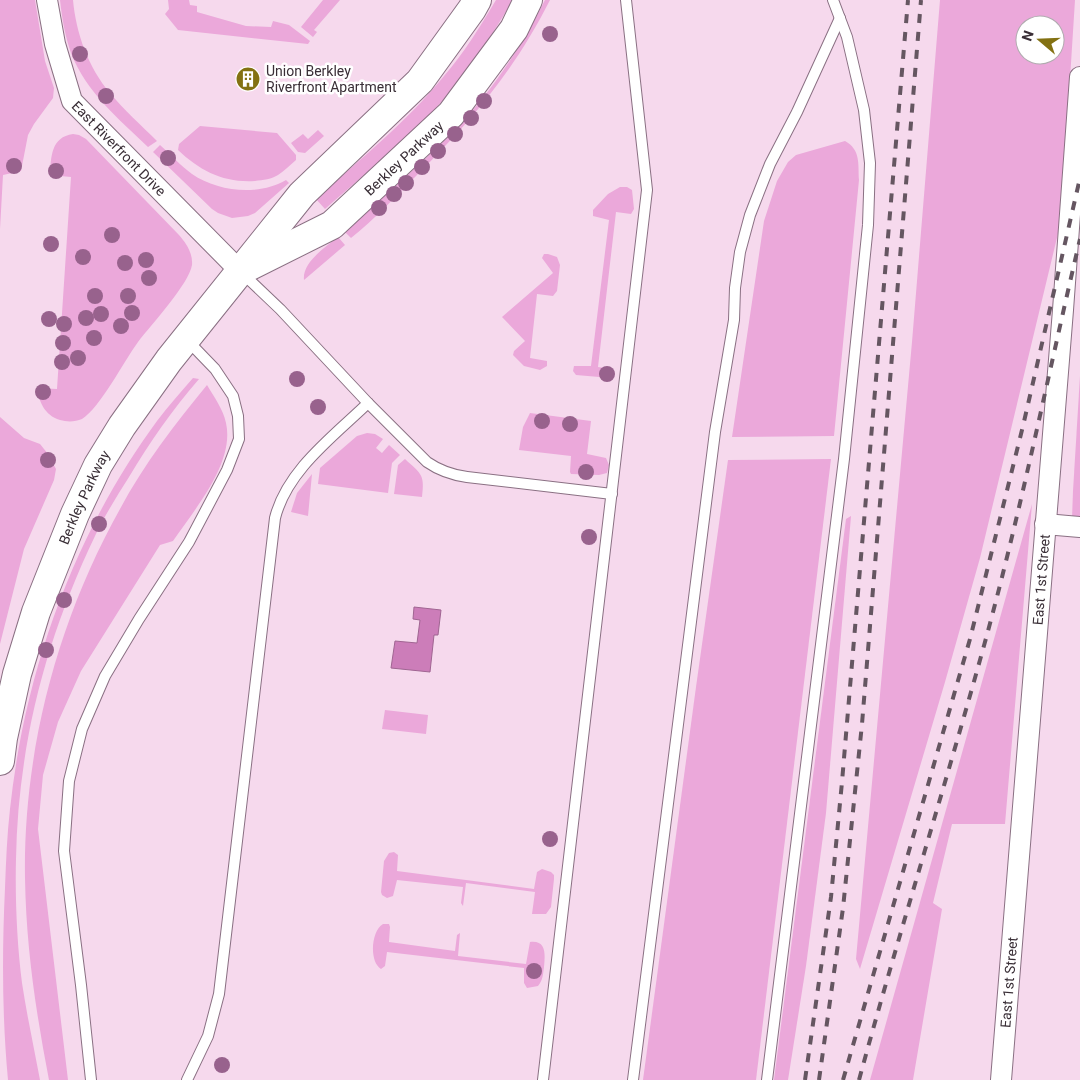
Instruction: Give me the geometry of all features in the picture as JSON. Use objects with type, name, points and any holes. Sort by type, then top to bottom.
[{"type":"main road","name":"Berkley Parkway","points":[[0,761],[3,738],[20,665],[36,612],[75,514],[98,465],[122,426],[186,339],[302,194],[420,82],[472,10],[477,0]]},
{"type":"main road","name":"Berkley Parkway","points":[[240,271],[332,225],[451,114],[514,29],[528,0]]},
{"type":"street","name":"East Riverfront Drive","points":[[47,0],[56,44],[72,101],[240,271]]},
{"type":"street","name":"East 1st Street","points":[[1001,1080],[1063,320],[1080,77]]},
{"type":"street","points":[[1045,524],[1080,527]]},
{"type":"lane","points":[[543,1080],[647,190],[626,0]]},
{"type":"lane","points":[[768,1080],[844,459],[868,225],[870,163],[864,110],[847,37],[833,0]]},
{"type":"lane","points":[[633,1080],[715,432],[734,320],[735,288],[740,252],[750,215],[770,164],[797,112],[840,18]]},
{"type":"lane","points":[[240,271],[280,309],[368,404],[437,469],[450,474],[612,494]]},
{"type":"lane","points":[[91,1080],[64,851],[69,781],[82,729],[105,676],[189,542],[227,470],[239,439],[238,416],[233,396],[215,369],[186,339]]},
{"type":"lane","points":[[187,1080],[208,1036],[219,994],[274,528],[279,503],[301,468],[368,404]]},
{"type":"shaded area","points":[[0,0],[35,0],[45,61],[54,88],[53,98],[28,135],[21,171],[3,175],[0,229]]},
{"type":"shaded area","points":[[60,0],[73,0],[80,37],[89,61],[110,93],[157,141],[148,147],[104,104],[77,67],[67,40]]},
{"type":"shaded area","points":[[168,0],[189,0],[190,5],[197,6],[197,12],[246,26],[271,27],[273,21],[289,25],[310,41],[308,44],[178,30],[165,14],[169,9]]},
{"type":"shaded area","points":[[323,0],[340,0],[314,30],[317,32],[313,37],[301,27]]},
{"type":"shaded area","points":[[496,0],[513,0],[457,83],[409,135],[325,209],[316,199],[383,140],[430,93],[465,49]]},
{"type":"shaded area","points":[[545,0],[550,0],[522,49],[507,72],[474,114],[393,200],[351,238],[344,231],[438,147],[465,119],[515,53]]},
{"type":"shaded area","points":[[940,0],[1075,0],[1061,221],[980,558],[860,969],[856,959],[912,342]]},
{"type":"shaded area","points":[[200,126],[277,133],[296,155],[296,160],[278,175],[267,179],[244,181],[223,178],[204,170],[178,150],[179,144]]},
{"type":"shaded area","points":[[318,130],[324,136],[305,153],[298,152],[291,143],[303,134],[308,139]]},
{"type":"shaded area","points":[[73,134],[86,139],[179,235],[190,252],[192,265],[184,283],[138,342],[96,405],[82,419],[68,421],[55,418],[46,411],[36,388],[57,389],[71,177],[50,175],[50,168],[56,144],[60,139]]},
{"type":"shaded area","points":[[845,141],[854,149],[858,158],[859,180],[834,436],[732,437],[764,221],[777,181],[788,162],[796,155]]},
{"type":"shaded area","points":[[160,145],[192,174],[214,185],[239,190],[251,190],[275,185],[286,180],[289,183],[255,213],[232,218],[212,209],[153,152]]},
{"type":"shaded area","points":[[620,187],[627,187],[632,190],[634,209],[631,214],[616,212],[598,367],[613,369],[615,374],[611,378],[576,375],[573,371],[574,366],[591,366],[609,220],[593,216],[593,210],[608,194]]},
{"type":"shaded area","points":[[338,237],[345,245],[304,280],[304,273],[311,261],[321,250]]},
{"type":"shaded area","points":[[544,254],[557,257],[560,265],[557,291],[553,296],[537,294],[530,358],[547,361],[547,366],[540,370],[524,366],[513,355],[514,351],[525,341],[502,317],[553,273],[542,258]]},
{"type":"shaded area","points":[[1080,376],[1080,519],[1072,519],[1073,491]]},
{"type":"shaded area","points":[[193,378],[199,379],[153,439],[95,536],[62,613],[38,693],[22,775],[18,817],[16,890],[22,983],[40,1080],[8,1080],[3,984],[3,936],[8,829],[17,757],[41,655],[58,605],[78,557],[101,510],[127,464],[170,404]]},
{"type":"shaded area","points":[[207,385],[221,408],[226,423],[227,438],[219,470],[201,501],[173,541],[160,545],[81,671],[58,722],[43,775],[38,829],[68,1080],[49,1080],[32,979],[27,929],[25,878],[30,782],[48,687],[79,595],[98,551],[120,509],[160,445]]},
{"type":"shaded area","points":[[530,413],[591,421],[587,454],[606,458],[609,465],[607,473],[599,475],[571,474],[571,456],[519,450],[523,427]]},
{"type":"shaded area","points":[[0,417],[24,438],[40,444],[56,469],[54,480],[24,549],[0,644]]},
{"type":"shaded area","points":[[367,433],[375,434],[383,439],[376,448],[382,453],[389,445],[400,455],[392,463],[388,493],[318,484],[320,468],[357,436]]},
{"type":"shaded area","points":[[405,459],[421,475],[423,483],[422,497],[394,494],[398,465]]},
{"type":"shaded area","points":[[831,459],[756,1080],[643,1080],[728,460]]},
{"type":"shaded area","points":[[312,474],[308,516],[291,512],[297,493]]},
{"type":"shaded area","points":[[1032,504],[1005,824],[952,824],[933,903],[942,909],[913,1080],[870,1080]]},
{"type":"shaded area","points":[[851,516],[826,813],[806,966],[788,1080],[774,1080],[846,519]]},
{"type":"shaded area","points":[[414,607],[441,610],[438,635],[434,635],[430,672],[391,668],[395,641],[417,643],[420,620],[413,619]]},
{"type":"shaded area","points":[[385,710],[428,715],[426,734],[382,729]]},
{"type":"shaded area","points":[[394,852],[398,855],[397,871],[534,889],[537,872],[542,869],[551,872],[554,875],[554,879],[551,907],[546,914],[532,914],[535,892],[466,883],[463,906],[461,903],[463,887],[397,880],[393,896],[387,898],[381,892],[384,861],[389,853]]},
{"type":"shaded area","points":[[383,924],[389,924],[390,927],[389,942],[455,951],[457,935],[460,933],[458,956],[526,964],[530,942],[540,943],[544,949],[542,979],[538,986],[527,988],[524,983],[524,968],[387,952],[385,966],[381,969],[375,960],[373,946],[376,933]]},
{"type":"railway","points":[[805,1080],[831,897],[842,782],[908,0]]},
{"type":"railway","points":[[819,1080],[843,908],[862,724],[921,0]]},
{"type":"railway","points":[[843,1080],[970,639],[1023,426],[1080,178]]},
{"type":"railway","points":[[859,1080],[994,608],[1080,239]]},
{"type":"place","name":"Union Berkley Riverfront Apartment","points":[[248,79]]}]
